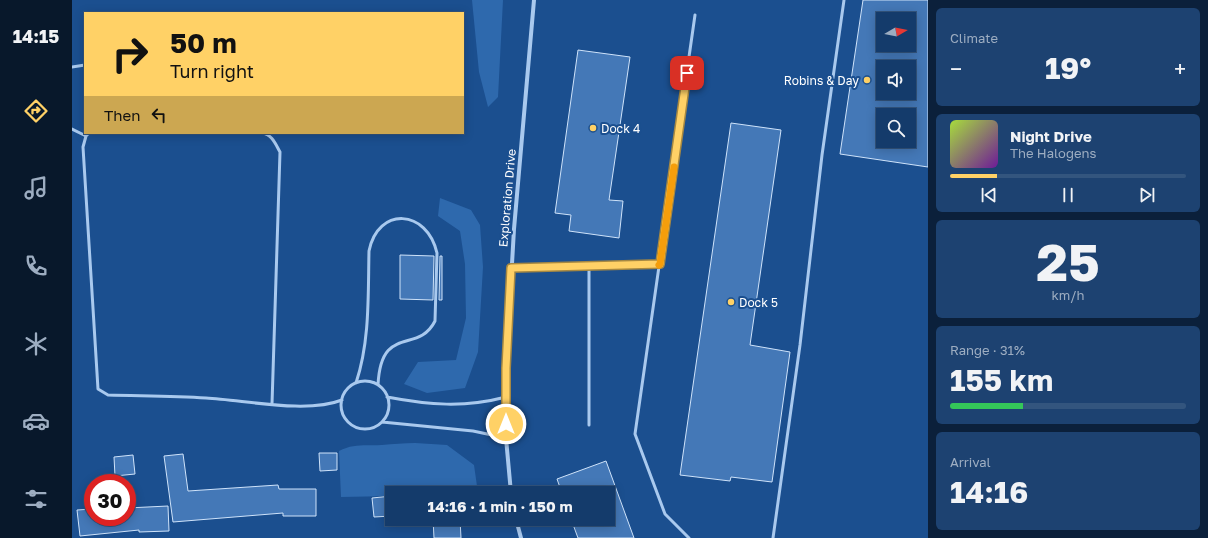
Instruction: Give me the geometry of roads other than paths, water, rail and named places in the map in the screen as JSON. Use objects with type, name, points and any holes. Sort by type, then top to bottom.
[{"type":"street","name":"Exploration Drive","points":[[510,486],[506,438],[506,397],[511,268],[534,0]]},
{"type":"street","points":[[511,268],[589,267]]},
{"type":"street","points":[[518,526],[521,538]]},
{"type":"lane","points":[[773,538],[800,345],[822,155],[844,0]]},
{"type":"lane","points":[[689,538],[665,514],[636,434],[695,15]]},
{"type":"lane","points":[[72,67],[84,65]]},
{"type":"lane","points":[[72,129],[86,136],[83,147],[98,389],[108,395],[206,398],[272,404],[330,405],[342,400],[350,387],[356,383],[371,382],[378,385],[388,397],[389,410],[382,422]]},
{"type":"lane","points":[[267,134],[273,140],[280,152],[272,404]]},
{"type":"lane","points":[[356,383],[362,366],[366,327],[369,251],[371,242],[375,234],[387,222],[401,219],[410,220],[425,228],[435,243],[437,253],[434,321],[431,329],[424,335],[398,342],[389,348],[384,357],[378,385]]},
{"type":"lane","points":[[589,426],[589,267],[660,264]]},
{"type":"lane","points":[[388,397],[446,405],[488,402],[506,397]]},
{"type":"lane","points":[[342,400],[344,415],[354,426],[369,428],[382,422],[473,431],[506,438]]},
{"type":"place","name":"Robins & Day","points":[[867,80]]},
{"type":"place","name":"Dock 4","points":[[593,128]]},
{"type":"place","name":"Dock 5","points":[[731,302]]}]
